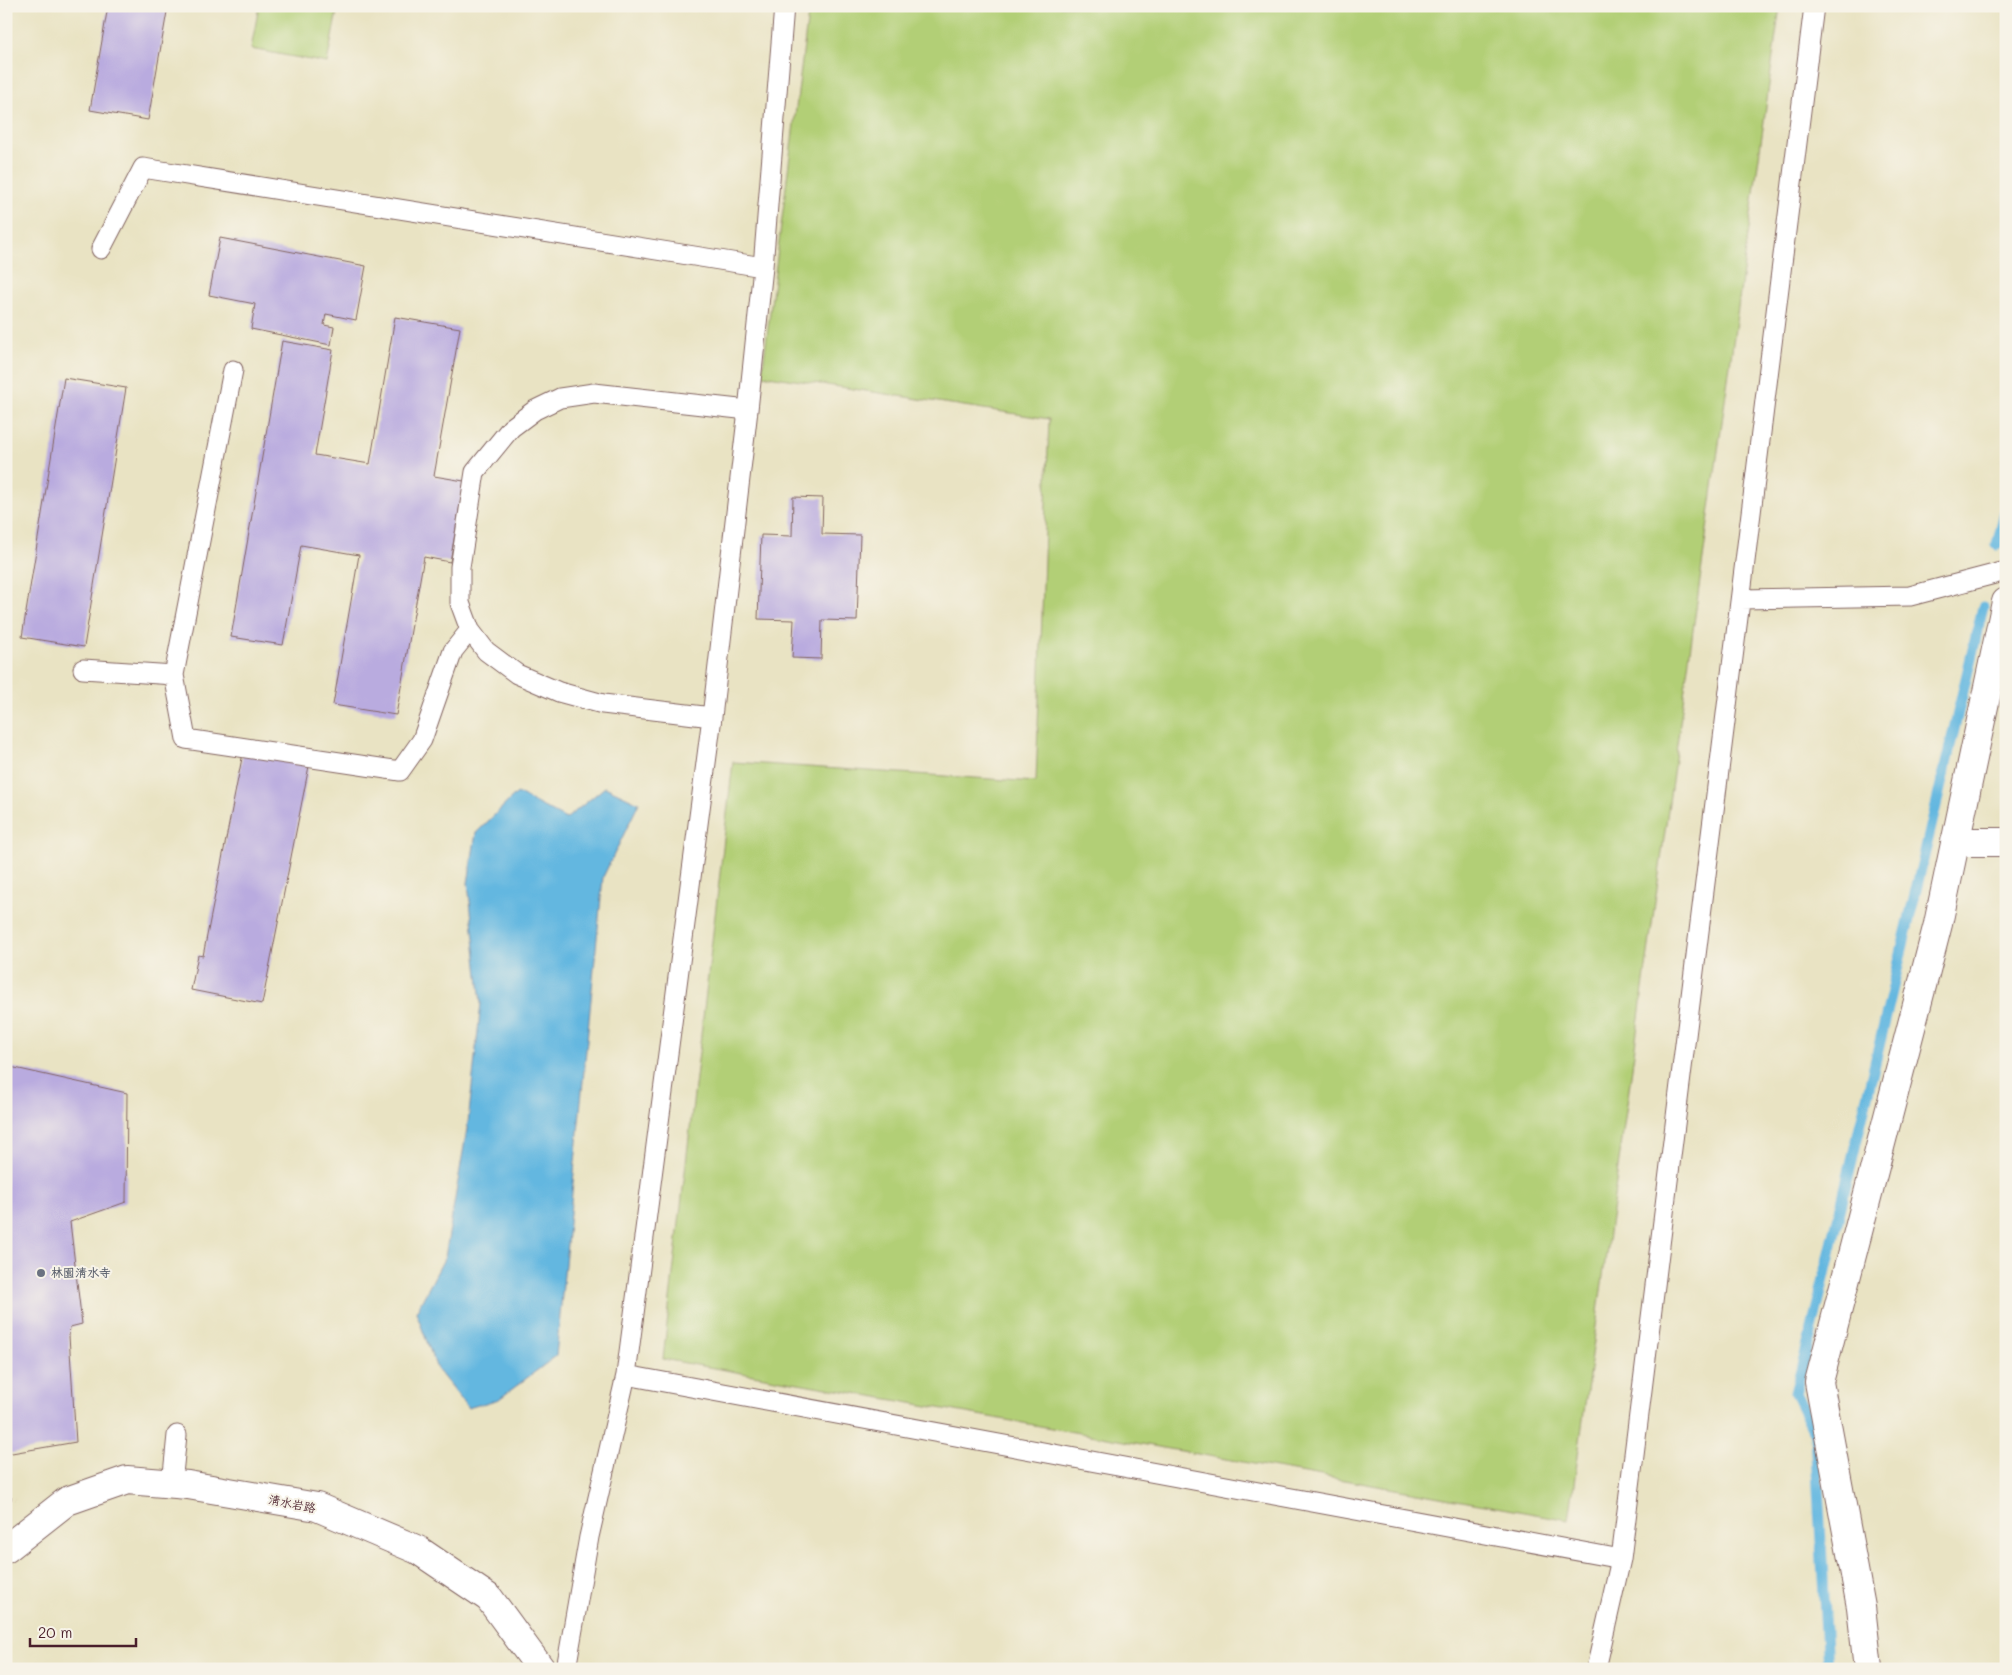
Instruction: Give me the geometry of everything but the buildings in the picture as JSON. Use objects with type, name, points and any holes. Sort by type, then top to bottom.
[{"type":"street","points":[[1868,1669],[1861,1607],[1819,1382],[1938,924],[2006,602]]},
{"type":"street","points":[[1955,842],[2006,842]]},
{"type":"street","name":"清水岩路","points":[[6,1550],[67,1501],[127,1480],[172,1484],[317,1507],[418,1550],[489,1598],[541,1669]]},
{"type":"lane","points":[[566,1669],[589,1537],[626,1376],[712,718],[748,410],[763,267],[784,6]]},
{"type":"lane","points":[[1596,1669],[1621,1558],[1814,6]]},
{"type":"lane","points":[[100,249],[143,168],[763,267]]},
{"type":"lane","points":[[233,370],[174,675],[186,739],[400,771],[422,740],[453,651],[470,630]]},
{"type":"lane","points":[[712,718],[603,704],[560,692],[517,674],[486,651],[470,630],[460,603],[460,567],[475,472],[511,428],[535,410],[560,398],[594,393],[748,410]]},
{"type":"lane","points":[[1741,599],[1910,596],[2006,572]]},
{"type":"lane","points":[[83,669],[174,675]]},
{"type":"lane","points":[[626,1376],[1621,1558]]},
{"type":"lane","points":[[172,1484],[177,1436]]},
{"type":"green space","points":[[259,6],[338,6],[327,63],[251,49]]},
{"type":"green space","points":[[809,6],[1780,6],[1569,1520],[663,1359],[733,762],[1036,782],[1049,419],[762,375]]},
{"type":"water","points":[[605,787],[639,803],[603,877],[556,1356],[499,1399],[468,1408],[437,1369],[416,1312],[445,1257],[468,1123],[481,1003],[468,883],[476,833],[517,793],[566,819]]},
{"type":"waterway","points":[[1997,545],[2006,509]]},
{"type":"waterway","points":[[1828,1669],[1815,1434],[1795,1393],[1811,1333],[1983,607]]},
{"type":"place","name":"林園清水寺","points":[[41,1273]]}]
